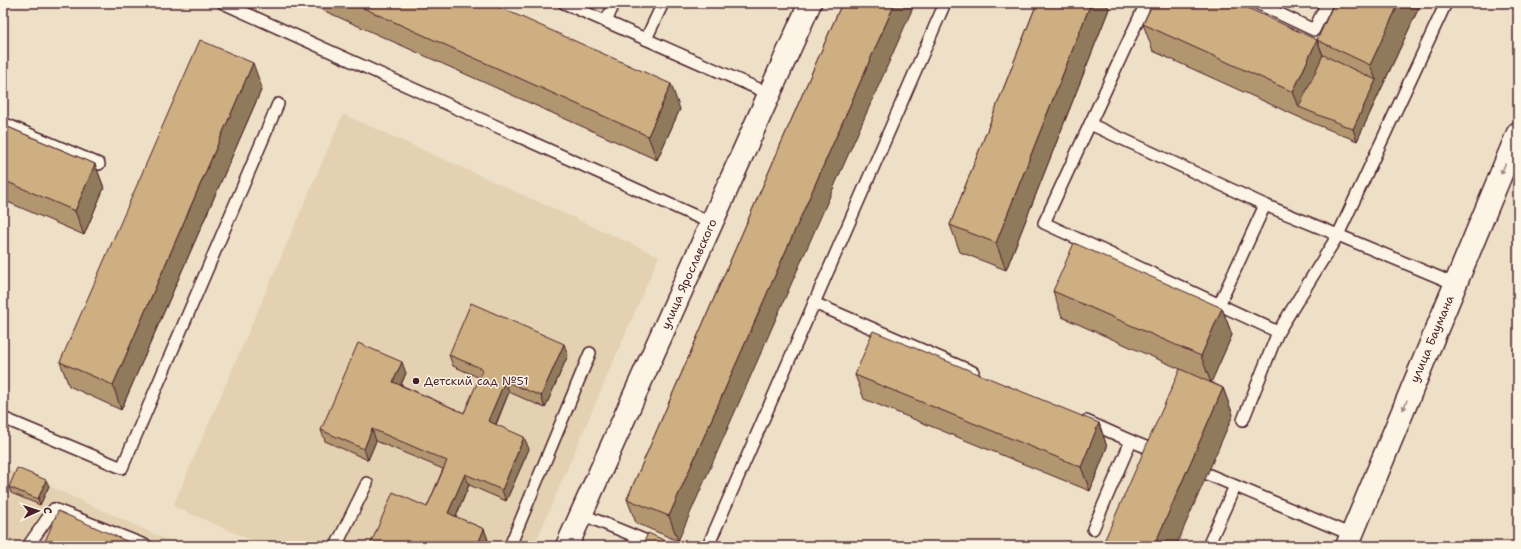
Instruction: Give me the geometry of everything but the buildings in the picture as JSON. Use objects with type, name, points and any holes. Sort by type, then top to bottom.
[{"type":"street","name":"улица Ярославского","points":[[567,546],[810,3]]},
{"type":"street","name":"улица Баумана","points":[[1349,541],[1518,133]]},
{"type":"lane","points":[[223,3],[711,224]]},
{"type":"lane","points":[[564,3],[770,94]]},
{"type":"lane","points":[[606,22],[614,3]]},
{"type":"lane","points":[[646,39],[663,3]]},
{"type":"lane","points":[[708,546],[946,3]]},
{"type":"lane","points":[[1146,3],[1044,223],[1278,332]]},
{"type":"lane","points":[[1257,3],[1314,30],[1327,3]]},
{"type":"lane","points":[[1243,420],[1278,332],[1338,236],[1446,3]]},
{"type":"lane","points":[[3,418],[122,468],[278,104]]},
{"type":"lane","points":[[3,124],[99,164]]},
{"type":"lane","points":[[1090,124],[1265,205],[1455,284]]},
{"type":"lane","points":[[1219,305],[1265,205]]},
{"type":"lane","points":[[814,303],[980,375]]},
{"type":"lane","points":[[510,546],[590,353]]},
{"type":"lane","points":[[1074,416],[1164,455]]},
{"type":"lane","points":[[1093,529],[1131,441]]},
{"type":"lane","points":[[1207,474],[1349,541]]},
{"type":"lane","points":[[336,546],[366,482]]},
{"type":"lane","points":[[1208,546],[1235,486]]},
{"type":"lane","points":[[28,546],[54,509],[147,546]]},
{"type":"lane","points":[[581,514],[659,546]]},
{"type":"shaded area","name":"Детский сад №51","points":[[343,114],[659,256],[534,546],[264,546],[173,506]]},
{"type":"shaded area","points":[[3,467],[49,486],[181,546],[3,546]]},
{"type":"place","name":"Детский сад №51","points":[[416,381]]}]
